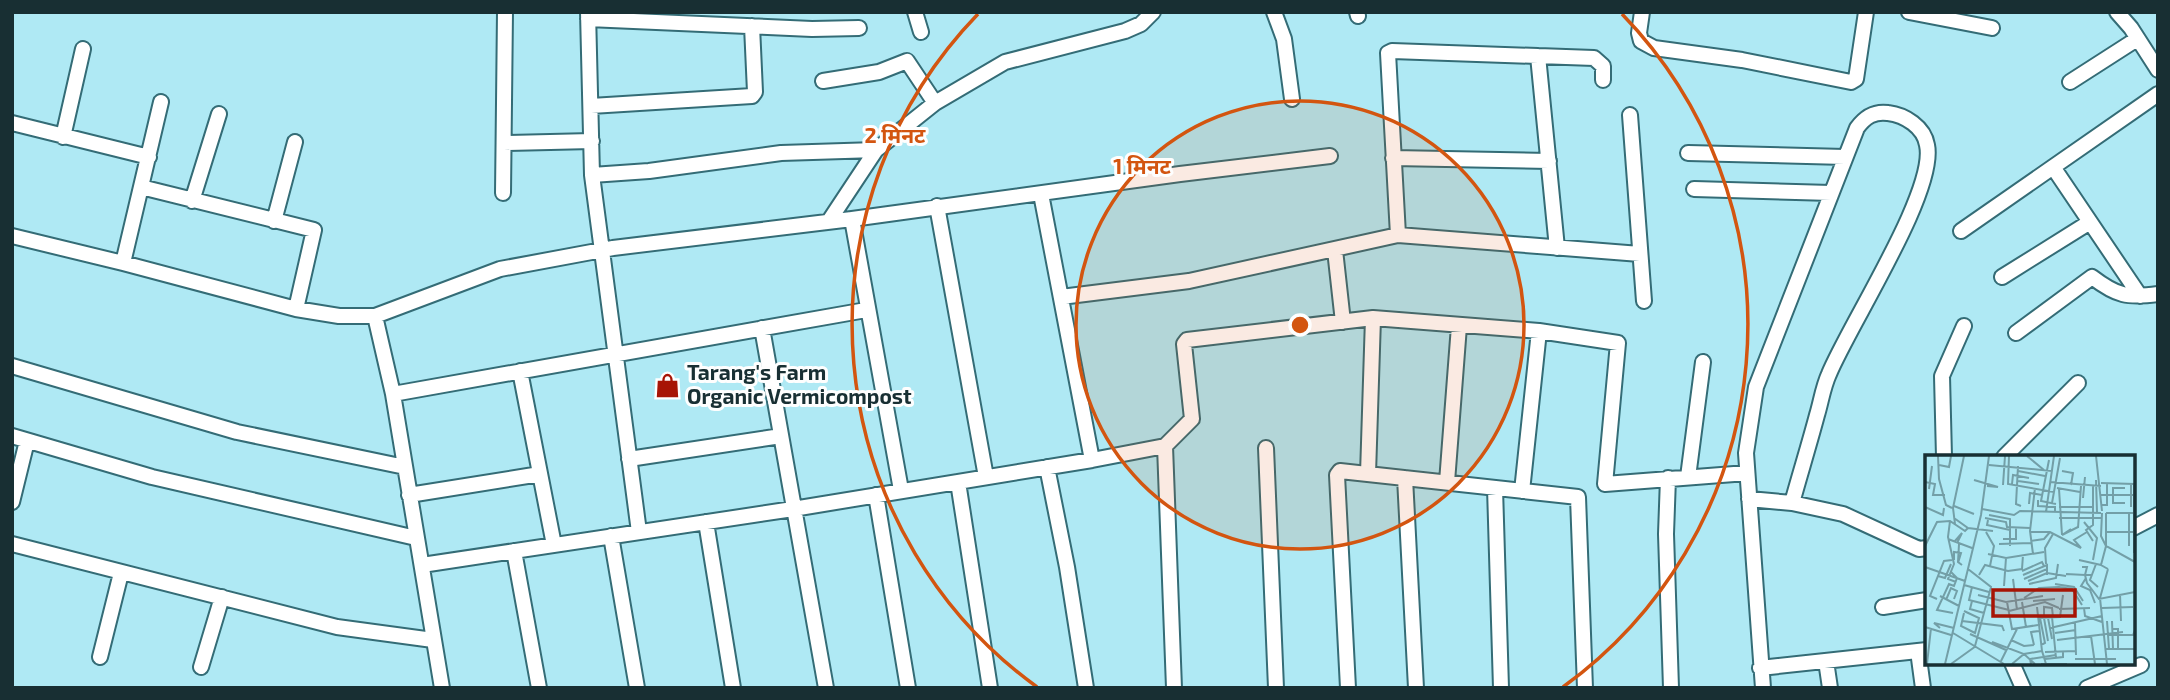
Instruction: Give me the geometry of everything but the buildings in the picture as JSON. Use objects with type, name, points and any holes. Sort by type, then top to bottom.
[{"type":"street","points":[[503,193],[505,12]]},
{"type":"street","points":[[915,12],[921,32]]},
{"type":"street","points":[[829,221],[876,150],[935,103],[1005,62],[1125,31],[1141,24],[1153,12]]},
{"type":"street","points":[[1274,12],[1284,39],[1292,99]]},
{"type":"street","points":[[1642,12],[1639,33],[1641,41],[1654,48],[1742,60],[1851,82],[1856,79],[1866,12]]},
{"type":"street","points":[[1909,12],[1992,28]]},
{"type":"street","points":[[2117,12],[2158,70]]},
{"type":"street","points":[[639,532],[593,175],[588,15],[812,29],[859,28]]},
{"type":"street","points":[[591,106],[752,96],[755,92],[752,26]]},
{"type":"street","points":[[2070,82],[2137,39]]},
{"type":"street","points":[[63,137],[83,49]]},
{"type":"street","points":[[1398,235],[1386,57],[1388,53],[1594,58],[1603,66],[1603,80]]},
{"type":"street","points":[[1538,56],[1557,248]]},
{"type":"street","points":[[823,81],[879,72],[906,61],[935,103]]},
{"type":"street","points":[[1961,231],[2158,94]]},
{"type":"street","points":[[123,263],[161,102]]},
{"type":"street","points":[[192,201],[219,114]]},
{"type":"street","points":[[1763,688],[1746,453],[1756,387],[1857,128],[1863,119],[1874,114],[1897,114],[1921,131],[1927,145],[1923,185],[1828,376],[1792,503]]},
{"type":"street","points":[[1630,115],[1644,301]]},
{"type":"street","points":[[12,123],[149,157]]},
{"type":"street","points":[[504,143],[592,141]]},
{"type":"street","points":[[274,221],[295,142]]},
{"type":"street","points":[[593,175],[649,171],[781,153],[876,150]]},
{"type":"street","points":[[1688,153],[1845,157]]},
{"type":"street","points":[[12,236],[296,309],[339,316],[375,316],[500,269],[601,251],[1330,156]]},
{"type":"street","points":[[1393,158],[1549,161]]},
{"type":"street","points":[[2053,167],[2140,296]]},
{"type":"street","points":[[141,187],[314,230],[296,309]]},
{"type":"street","points":[[1694,189],[1831,193]]},
{"type":"street","points":[[1041,194],[1092,460]]},
{"type":"street","points":[[937,206],[986,477]]},
{"type":"street","points":[[852,219],[866,310],[901,490]]},
{"type":"street","points":[[2002,277],[2090,222]]},
{"type":"street","points":[[1061,297],[1189,281],[1398,235],[1640,254]]},
{"type":"street","points":[[1335,250],[1343,322]]},
{"type":"street","points":[[2016,333],[2092,276],[2109,289],[2134,297],[2158,294]]},
{"type":"street","points":[[393,394],[866,310]]},
{"type":"street","points":[[375,316],[393,394],[442,688]]},
{"type":"street","points":[[422,565],[793,509],[1165,446],[1192,419],[1184,344],[1187,340],[1373,318],[1539,331],[1618,343],[1605,484],[1747,472]]},
{"type":"street","points":[[1368,474],[1373,318]]},
{"type":"street","points":[[1447,482],[1459,326]]},
{"type":"street","points":[[1944,455],[1942,376],[1964,326]]},
{"type":"street","points":[[762,328],[826,688]]},
{"type":"street","points":[[1522,491],[1539,331]]},
{"type":"street","points":[[1688,477],[1703,362]]},
{"type":"street","points":[[12,366],[237,432],[405,467]]},
{"type":"street","points":[[520,371],[554,545]]},
{"type":"street","points":[[2006,455],[2078,383]]},
{"type":"street","points":[[629,459],[781,436]]},
{"type":"street","points":[[12,502],[20,439],[152,477],[416,538]]},
{"type":"street","points":[[1165,446],[1174,688]]},
{"type":"street","points":[[1266,448],[1276,688]]},
{"type":"street","points":[[1047,467],[1068,567],[1086,688]]},
{"type":"street","points":[[1348,688],[1337,475],[1340,471],[1578,497],[1585,688]]},
{"type":"street","points":[[409,495],[540,474]]},
{"type":"street","points":[[1405,478],[1416,688]]},
{"type":"street","points":[[1668,478],[1666,534],[1671,688]]},
{"type":"street","points":[[958,482],[990,688]]},
{"type":"street","points":[[1495,488],[1501,688]]},
{"type":"street","points":[[876,495],[908,688]]},
{"type":"street","points":[[1749,499],[1792,503],[1843,514],[1919,549],[1925,548]]},
{"type":"street","points":[[2135,527],[2158,515]]},
{"type":"street","points":[[706,522],[733,688]]},
{"type":"street","points":[[611,536],[637,688]]},
{"type":"street","points":[[12,544],[337,627],[433,640]]},
{"type":"street","points":[[514,551],[539,688]]},
{"type":"street","points":[[100,657],[121,573]]},
{"type":"street","points":[[201,667],[222,597]]},
{"type":"street","points":[[1883,607],[1925,600]]},
{"type":"street","points":[[1760,668],[1922,651],[1923,688]]},
{"type":"street","points":[[1826,661],[1830,688]]},
{"type":"street","points":[[2013,665],[2023,688]]},
{"type":"street","points":[[2087,688],[2141,665]]},
{"type":"place","name":"Tarang's Farm Organic Vermicompost","points":[[667,385]]}]
